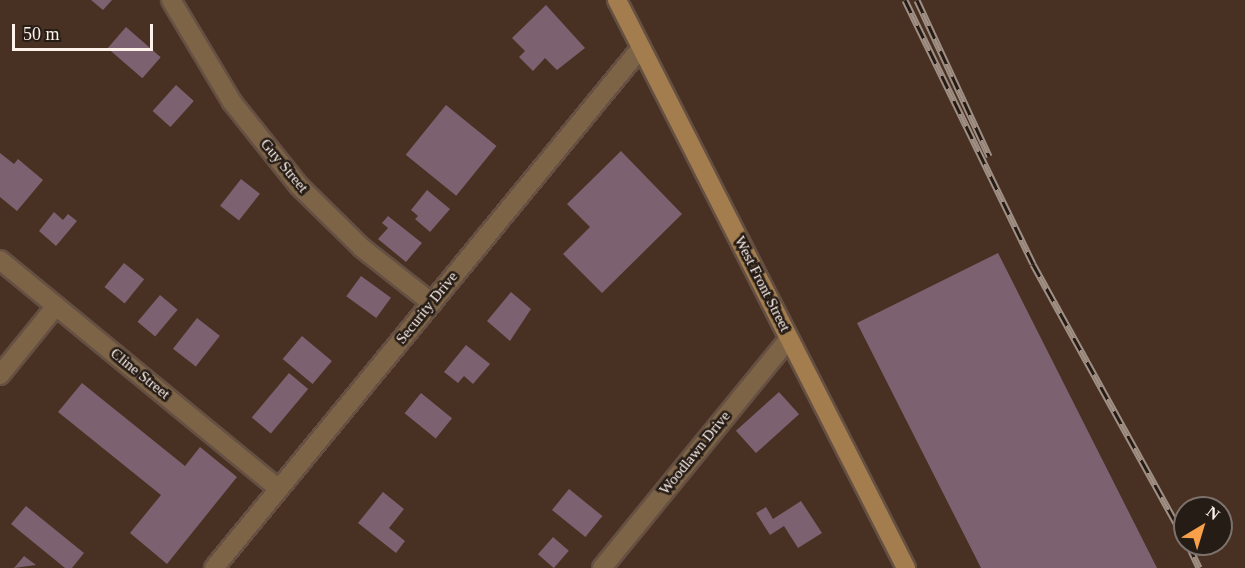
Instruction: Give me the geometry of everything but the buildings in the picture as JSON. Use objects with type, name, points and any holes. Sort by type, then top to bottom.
[{"type":"main road","name":"West Front Street","points":[[617,0],[906,568]]},
{"type":"street","name":"Guy Street","points":[[171,0],[232,102],[299,186],[363,248],[432,303]]},
{"type":"street","name":"Security Drive","points":[[214,568],[641,48]]},
{"type":"street","name":"Cline Street","points":[[0,260],[279,489]]},
{"type":"street","points":[[0,375],[56,306]]},
{"type":"street","name":"Woodlawn Drive","points":[[602,568],[789,339]]},
{"type":"railway","points":[[905,0],[1033,264],[1173,517]]},
{"type":"railway","points":[[917,0],[989,156]]},
{"type":"railway","points":[[1194,556],[1199,568]]}]
